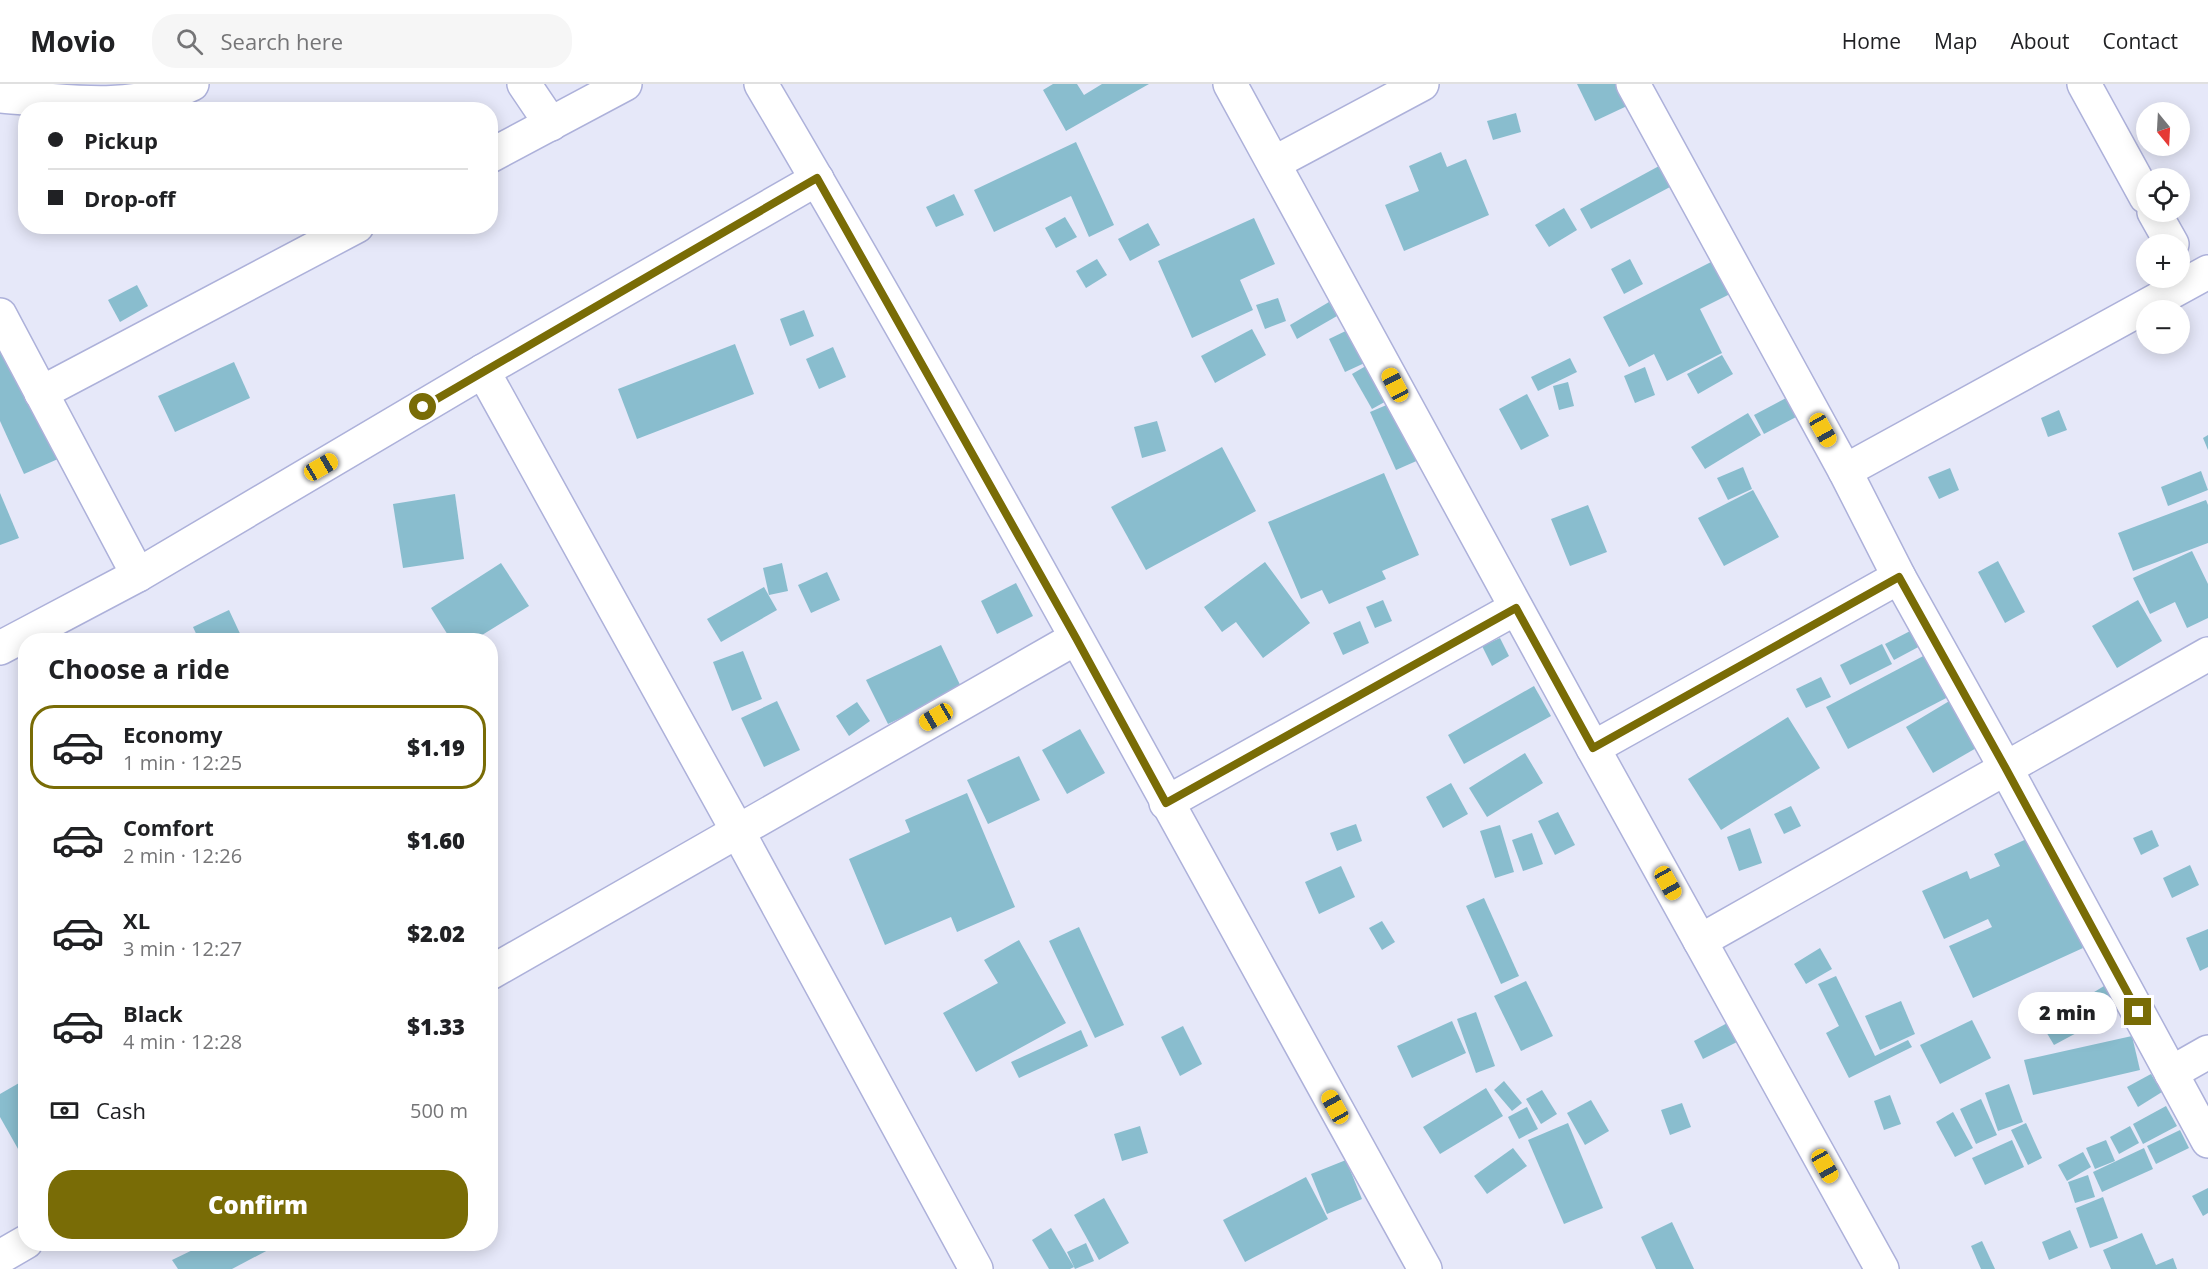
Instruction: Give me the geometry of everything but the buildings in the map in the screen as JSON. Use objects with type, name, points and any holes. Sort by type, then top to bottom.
[{"type":"street","points":[[132,102],[156,98],[192,84]]},
{"type":"street","points":[[524,84],[551,124]]},
{"type":"street","points":[[498,152],[625,84]]},
{"type":"street","points":[[761,84],[817,178],[1076,638],[1425,1269]]},
{"type":"street","points":[[1230,84],[1593,748],[1882,1269]]},
{"type":"street","points":[[1274,163],[1422,84]]},
{"type":"street","points":[[1633,84],[1845,471],[1899,577],[2208,1141]]},
{"type":"street","points":[[2085,84],[2136,178]]},
{"type":"street","points":[[0,96],[108,102]]},
{"type":"street","points":[[28,633],[138,575],[483,371],[817,178]]},
{"type":"street","points":[[41,393],[342,234]]},
{"type":"street","points":[[1845,471],[2193,270]]},
{"type":"street","points":[[0,315],[138,575]]},
{"type":"street","points":[[483,371],[976,1269]]},
{"type":"street","points":[[1593,748],[1899,577]]},
{"type":"street","points":[[1166,803],[1516,608]]},
{"type":"street","points":[[0,648],[18,638]]},
{"type":"street","points":[[498,968],[1076,638]]},
{"type":"street","points":[[1700,940],[2208,654]]},
{"type":"street","points":[[2170,1073],[2208,1052]]},
{"type":"street","points":[[0,1257],[18,1247]]},
{"type":"route","points":[[423,407],[817,178],[1076,638],[1166,803],[1516,608],[1593,748],[1899,577],[2138,1012]]}]
